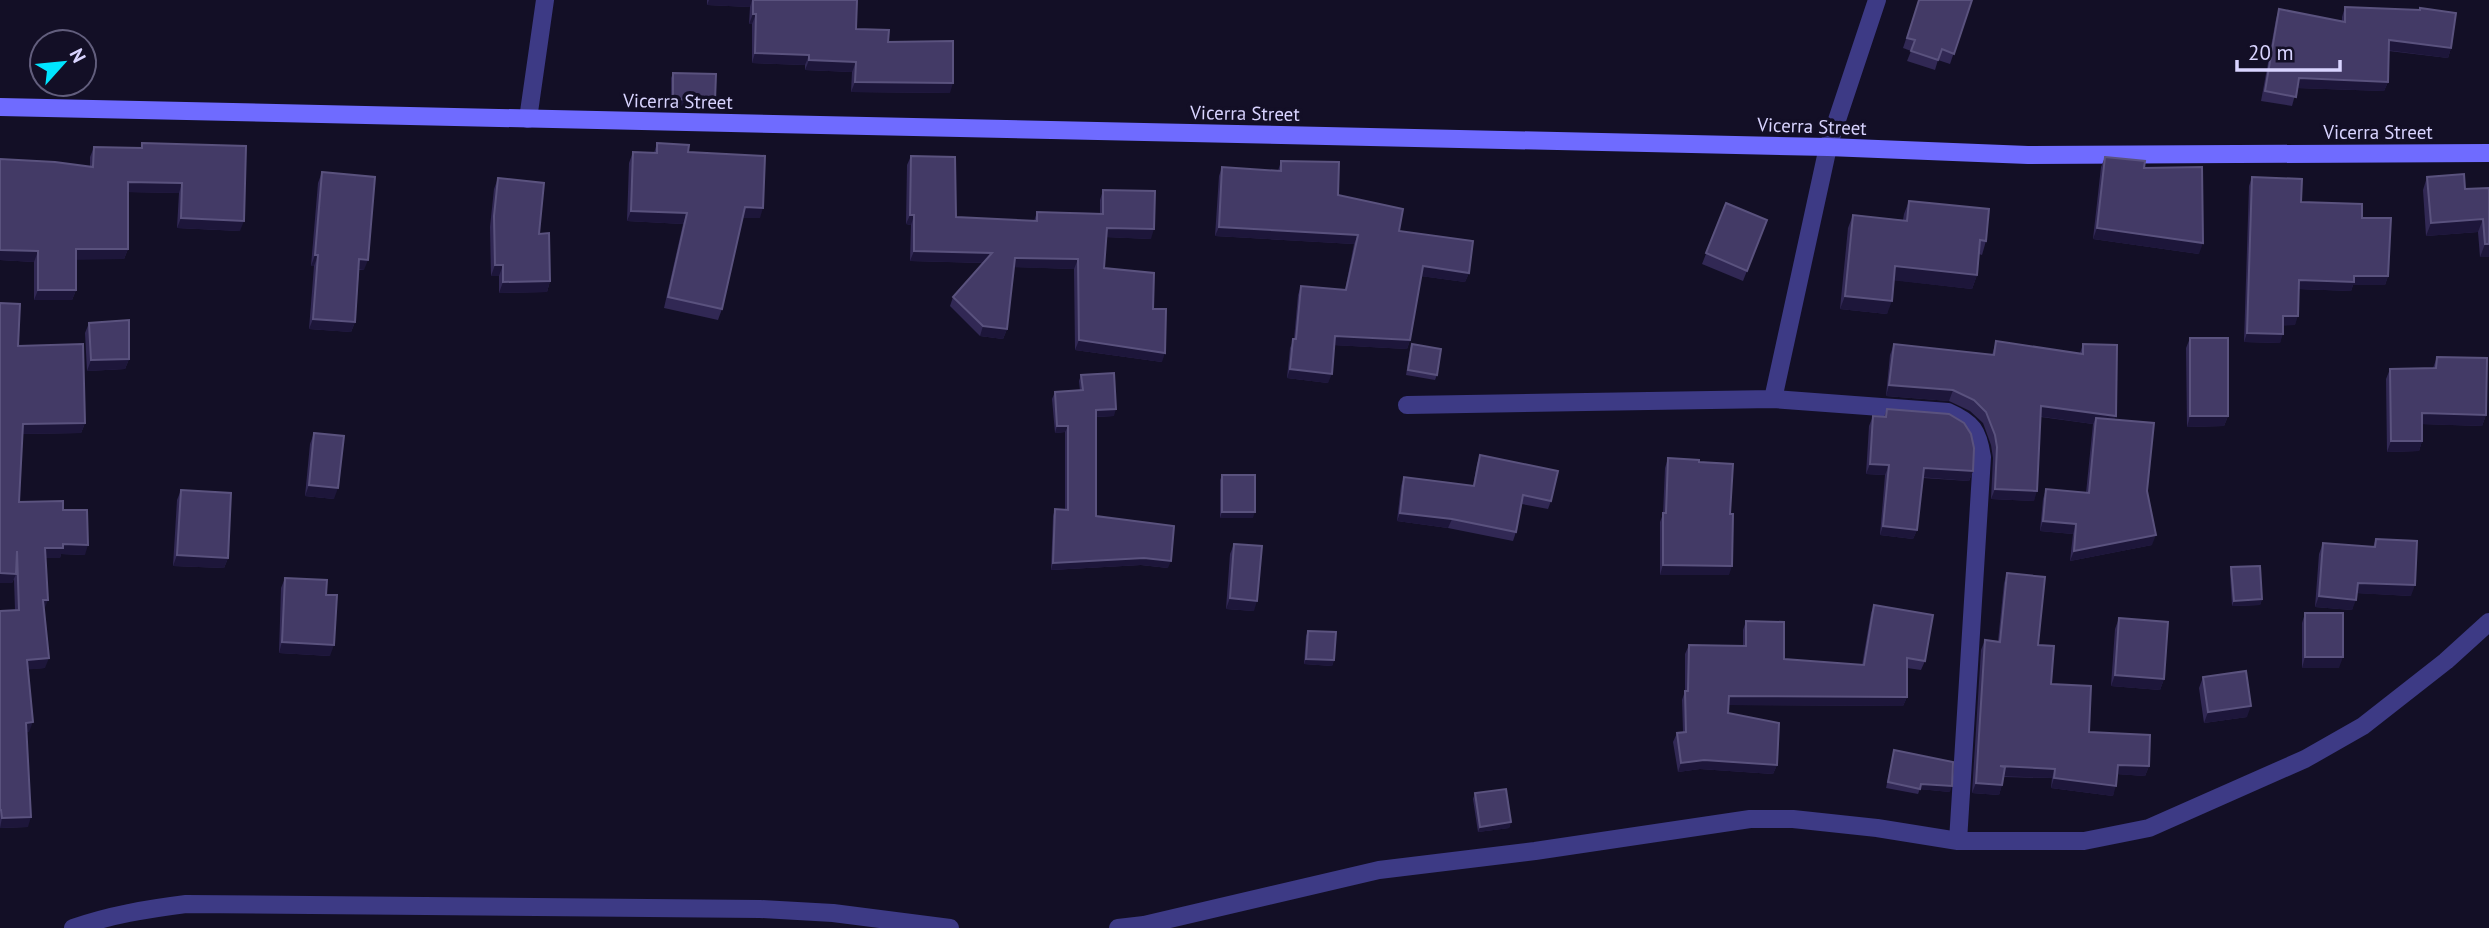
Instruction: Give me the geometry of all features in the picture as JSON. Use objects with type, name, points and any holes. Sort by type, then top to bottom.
[{"type":"main road","name":"Vicerra Street","points":[[0,107],[1828,147],[2028,155],[2489,153]]},
{"type":"street","points":[[528,119],[545,0]]},
{"type":"street","points":[[1773,399],[1828,147],[1877,0]]},
{"type":"street","points":[[1407,405],[1773,399],[1948,412],[1964,419],[1980,440],[1982,457],[1958,841]]},
{"type":"street","points":[[1118,928],[1144,925],[1380,870],[1535,851],[1750,819],[1877,828],[1958,841],[2084,841],[2150,828],[2305,760],[2363,726],[2446,661],[2489,622]]},
{"type":"street","points":[[73,928],[105,917],[144,909],[200,905],[760,909],[833,913],[950,928]]},
{"type":"building","points":[[753,0],[857,0],[856,29],[889,30],[888,42],[953,41],[953,83],[855,82],[856,62],[809,60],[809,55],[755,53],[756,14],[753,14]]},
{"type":"building","points":[[1919,0],[1972,0],[1954,54],[1942,49],[1938,60],[1911,51],[1915,40],[1907,38]]},
{"type":"building","points":[[2345,7],[2420,8],[2456,13],[2451,48],[2389,40],[2388,82],[2299,78],[2296,97],[2265,91],[2279,9],[2345,22]]},
{"type":"building","points":[[673,73],[716,74],[715,101],[673,99]]},
{"type":"building","points":[[142,143],[246,146],[244,221],[181,218],[182,183],[128,182],[128,249],[76,249],[76,290],[38,290],[38,251],[0,250],[0,159],[93,167],[94,147],[142,148]]},
{"type":"building","points":[[657,143],[689,145],[688,152],[765,156],[763,208],[745,207],[722,309],[668,297],[687,213],[631,211],[633,152],[657,153]]},
{"type":"building","points":[[911,156],[955,157],[956,217],[1037,221],[1037,212],[1103,214],[1103,190],[1155,191],[1154,229],[1107,228],[1104,268],[1154,273],[1153,309],[1166,309],[1165,353],[1079,340],[1078,259],[1015,258],[1007,329],[983,326],[953,297],[992,253],[914,251],[914,215],[910,215]]},
{"type":"building","points":[[2105,157],[2145,161],[2144,168],[2202,167],[2203,243],[2097,228]]},
{"type":"building","points":[[1281,161],[1339,162],[1338,195],[1403,209],[1399,231],[1473,241],[1469,273],[1423,266],[1410,340],[1335,336],[1332,374],[1290,369],[1301,286],[1346,290],[1358,235],[1219,227],[1222,167],[1281,171]]},
{"type":"building","points":[[322,172],[375,177],[368,260],[359,259],[355,322],[313,319]]},
{"type":"building","points":[[2464,174],[2465,189],[2489,188],[2489,244],[2485,244],[2483,219],[2431,223],[2427,177]]},
{"type":"building","points":[[2252,177],[2302,179],[2301,202],[2362,204],[2362,218],[2391,218],[2388,276],[2354,276],[2354,282],[2299,280],[2298,316],[2283,316],[2283,334],[2247,333]]},
{"type":"building","points":[[498,178],[544,183],[539,234],[549,233],[550,281],[503,282],[503,265],[495,265],[494,216]]},
{"type":"building","points":[[1909,201],[1989,209],[1986,241],[1980,240],[1977,275],[1895,266],[1892,301],[1845,296],[1853,215],[1907,221]]},
{"type":"building","points":[[1726,203],[1767,220],[1747,271],[1706,253]]},
{"type":"building","points":[[0,303],[20,304],[18,346],[83,344],[85,423],[23,424],[19,502],[63,501],[63,510],[87,510],[88,545],[63,544],[63,548],[45,548],[48,600],[43,600],[49,658],[27,660],[33,722],[26,723],[31,817],[2,818],[0,611],[19,610],[17,551],[16,574],[0,573]]},
{"type":"building","points":[[129,320],[129,359],[91,360],[89,323]]},
{"type":"building","points":[[2190,338],[2228,338],[2228,416],[2190,416]]},
{"type":"building","points":[[1996,341],[2083,354],[2083,344],[2117,345],[2116,416],[2041,406],[2037,491],[1995,489],[1995,435],[1986,412],[1974,400],[1953,390],[1889,385],[1894,344],[1994,355]]},
{"type":"building","points":[[1412,344],[1441,349],[1437,375],[1408,370]]},
{"type":"building","points":[[2437,357],[2487,358],[2486,415],[2422,413],[2422,441],[2391,441],[2390,369],[2436,368]]},
{"type":"building","points":[[1114,373],[1116,409],[1096,410],[1096,516],[1174,526],[1171,561],[1144,558],[1053,563],[1055,509],[1068,510],[1068,426],[1057,426],[1055,392],[1083,390],[1081,375]]},
{"type":"building","points":[[1887,409],[1949,414],[1964,423],[1971,434],[1974,448],[1973,471],[1924,468],[1917,530],[1883,526],[1889,465],[1870,464],[1873,416],[1886,417]]},
{"type":"building","points":[[2096,418],[2154,423],[2147,491],[2156,535],[2074,551],[2076,524],[2043,521],[2046,489],[2089,493]]},
{"type":"building","points":[[314,433],[344,436],[338,488],[309,485]]},
{"type":"building","points":[[1480,455],[1558,471],[1551,501],[1523,495],[1516,532],[1452,519],[1400,513],[1404,477],[1474,486]]},
{"type":"building","points":[[1668,458],[1733,464],[1730,514],[1733,514],[1732,566],[1663,565],[1663,513],[1666,513]]},
{"type":"building","points":[[1222,475],[1255,475],[1255,512],[1222,512]]},
{"type":"building","points":[[181,490],[231,493],[228,558],[177,555]]},
{"type":"building","points":[[2376,539],[2417,541],[2415,585],[2358,583],[2356,600],[2319,596],[2323,543],[2375,547]]},
{"type":"building","points":[[1234,544],[1262,546],[1257,601],[1230,598]]},
{"type":"building","points":[[2260,566],[2262,599],[2234,601],[2231,567]]},
{"type":"building","points":[[2007,573],[2045,577],[2038,645],[2054,646],[2051,684],[2091,686],[2089,732],[2150,735],[2149,766],[2118,765],[2116,786],[2054,778],[2055,769],[2000,766],[2005,767],[2002,785],[1976,783],[1985,640],[2000,642]]},
{"type":"building","points":[[285,578],[327,580],[326,595],[337,595],[334,645],[282,642]]},
{"type":"building","points":[[1874,605],[1933,615],[1925,661],[1907,658],[1907,697],[1729,696],[1728,713],[1779,723],[1777,765],[1704,760],[1681,763],[1677,733],[1686,732],[1685,691],[1688,691],[1689,645],[1746,646],[1746,621],[1784,622],[1784,659],[1864,665]]},
{"type":"building","points":[[2305,613],[2343,613],[2343,657],[2305,657]]},
{"type":"building","points":[[2119,618],[2168,622],[2164,679],[2115,675]]},
{"type":"building","points":[[1308,631],[1336,632],[1334,660],[1306,659]]},
{"type":"building","points":[[2246,671],[2251,706],[2208,712],[2203,677]]},
{"type":"building","points":[[1894,750],[1953,762],[1952,786],[1921,784],[1920,789],[1888,782]]},
{"type":"building","points":[[1506,789],[1511,822],[1480,827],[1475,793]]}]
